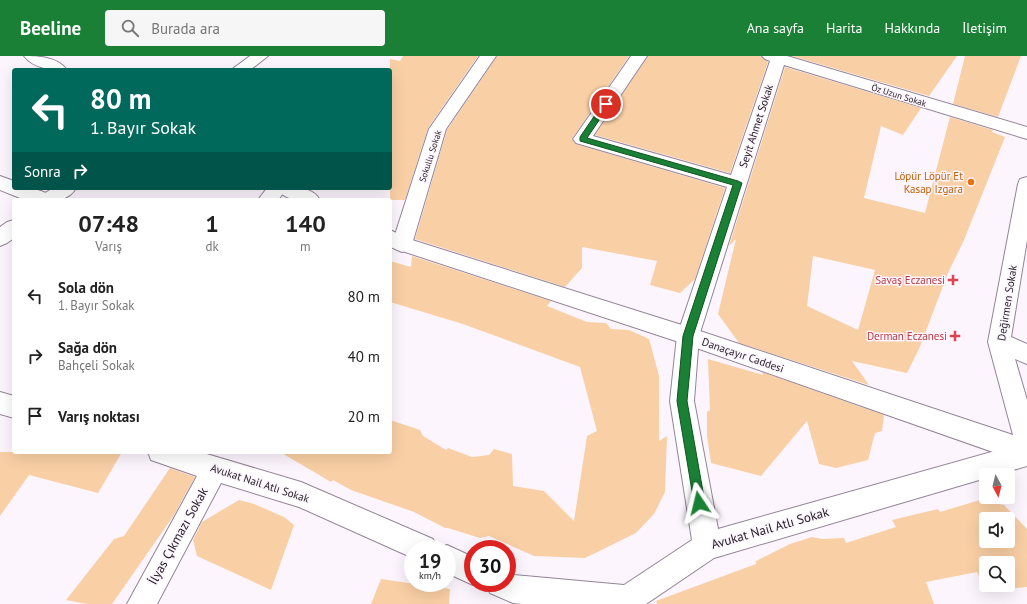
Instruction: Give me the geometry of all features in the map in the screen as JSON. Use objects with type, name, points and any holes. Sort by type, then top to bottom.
[{"type":"street","points":[[32,56],[55,68]]},
{"type":"street","points":[[242,68],[260,56]]},
{"type":"street","name":"Sokullu Sokak","points":[[396,241],[438,129],[488,56]]},
{"type":"street","points":[[639,56],[582,139],[738,183]]},
{"type":"street","name":"Öz Uzun Sokak","points":[[776,57],[1027,133]]},
{"type":"street","name":"Seyit Ahmet Sokak","points":[[707,546],[682,401],[688,336],[738,183],[776,57]]},
{"type":"street","points":[[0,182],[12,187]]},
{"type":"street","name":"Değirmen Sokak","points":[[1027,184],[999,342],[1027,443]]},
{"type":"street","points":[[20,190],[39,198]]},
{"type":"street","points":[[52,198],[64,190]]},
{"type":"street","points":[[268,198],[276,190]]},
{"type":"street","points":[[290,190],[307,198]]},
{"type":"street","points":[[0,238],[12,229]]},
{"type":"street","name":"Danaçayır Caddesi","points":[[396,241],[688,336],[1027,453]]},
{"type":"street","points":[[999,342],[1027,354]]},
{"type":"street","points":[[0,403],[12,406]]},
{"type":"street","name":"Avukat Nail Atlı Sokak","points":[[516,589],[627,602],[707,546],[1027,453]]},
{"type":"street","name":"Avukat Nail Atlı Sokak","points":[[166,454],[301,495],[404,540]]},
{"type":"street","name":"İlyas Çıkmazı Sokak","points":[[141,604],[215,469]]},
{"type":"building","points":[[403,56],[478,56],[428,128],[405,200],[392,200],[392,198],[390,198],[390,190],[392,190],[392,68],[390,68],[390,59],[400,61]]},
{"type":"building","points":[[497,56],[629,56],[572,139],[576,144],[725,188],[695,279],[680,293],[650,285],[657,261],[582,247],[582,268],[565,287],[415,239],[447,130]]},
{"type":"building","points":[[648,56],[760,56],[768,62],[730,173],[595,135]]},
{"type":"building","points":[[792,56],[957,56],[929,96]]},
{"type":"building","points":[[965,56],[1021,56],[998,117],[953,104]]},
{"type":"building","points":[[785,67],[921,108],[903,135],[881,126],[864,198],[925,213],[950,117],[993,130],[992,132],[1005,137],[964,240],[948,273],[919,349],[907,373],[852,361],[869,385],[739,343],[718,314],[736,239],[729,246]],"holes":[[[813,256],[875,270],[858,330],[807,306]]]},
{"type":"building","points":[[412,256],[551,301],[547,306],[587,322],[606,323],[611,329],[629,330],[649,339],[659,376],[659,441],[667,436],[665,492],[654,514],[636,533],[585,558],[534,556],[516,548],[516,540],[498,540],[489,536],[480,538],[445,528],[414,512],[351,490],[333,480],[331,482],[283,454],[392,454],[392,421],[420,430],[423,436],[446,450],[448,448],[472,457],[489,455],[494,449],[512,454],[513,486],[544,491],[574,521],[587,436],[597,431],[580,367],[463,324],[392,303],[392,262],[411,267]]},
{"type":"building","points":[[708,359],[763,375],[762,372],[884,415],[882,431],[875,433],[868,460],[836,468],[819,464],[807,421],[761,476],[711,463],[707,436],[707,412],[710,410]]},
{"type":"building","points":[[0,452],[12,452],[12,454],[121,454],[98,493],[29,475],[0,516]]},
{"type":"building","points":[[170,468],[195,477],[174,515],[112,604],[87,604],[66,600],[114,539],[124,536]]},
{"type":"building","points":[[239,500],[254,504],[284,517],[294,525],[271,590],[197,556],[193,540],[202,522]]},
{"type":"building","points":[[979,500],[979,504],[1004,505],[1011,512],[979,512],[979,548],[1015,548],[1015,516],[1027,529],[1027,587],[1015,588],[1015,556],[979,556],[979,576],[977,572],[926,582],[934,604],[657,604],[656,601],[756,564],[756,561],[790,544],[812,537],[822,539],[844,538],[846,543],[896,527],[892,520],[938,509],[940,512]]},
{"type":"building","points":[[381,579],[404,582],[404,592],[450,592],[449,604],[371,604]]},
{"type":"place","name":"Löpür Löpür Et Kasap Izgara","points":[[971,182]]},
{"type":"place","name":"Savaş Eczanesi","points":[[953,280]]},
{"type":"place","name":"Derman Eczanesi","points":[[955,336]]},
{"type":"route","points":[[606,104],[582,139],[738,183],[688,336],[682,401],[699,503]]}]
